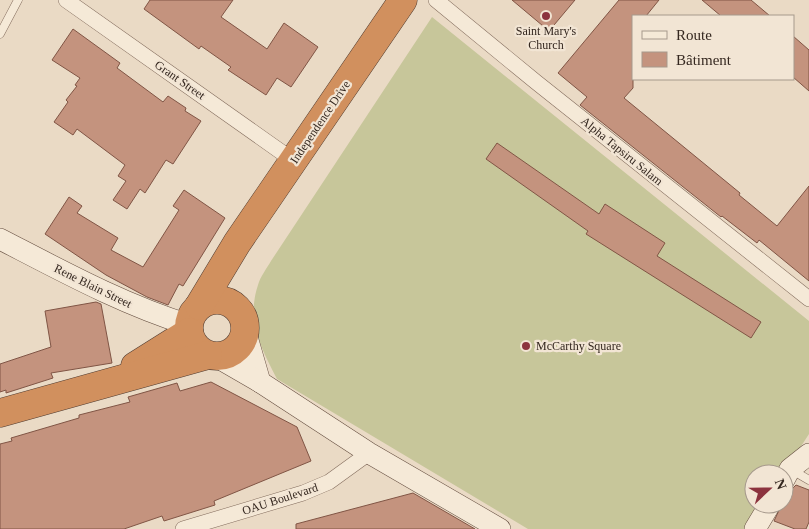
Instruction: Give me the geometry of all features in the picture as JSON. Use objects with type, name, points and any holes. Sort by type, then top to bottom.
[{"type":"highway","name":"Independence Drive","points":[[192,321],[238,243],[402,0]]},
{"type":"highway","points":[[231,304],[238,243]]},
{"type":"highway","points":[[0,413],[112,380],[232,352],[243,338],[245,330],[239,311],[231,304],[218,300],[205,303],[192,321],[112,380]]},
{"type":"highway","points":[[192,321],[193,344],[202,352],[212,356]]},
{"type":"street","name":"Grant Street","points":[[66,0],[294,161]]},
{"type":"street","name":"Alpha Tapsiru Salam","points":[[436,0],[809,300]]},
{"type":"street","name":"Rene Blain Street","points":[[0,239],[88,285],[159,316],[192,321]]},
{"type":"street","points":[[245,330],[260,382]]},
{"type":"street","points":[[212,356],[260,382],[369,453],[500,529]]},
{"type":"street","name":"OAU Boulevard","points":[[183,529],[303,493],[329,482],[369,453]]},
{"type":"street","points":[[794,468],[809,454]]},
{"type":"street","points":[[755,529],[764,514]]},
{"type":"lane","points":[[0,34],[18,0]]},
{"type":"lane","points":[[794,477],[809,480]]},
{"type":"green space","name":"McCarthy Square","points":[[432,17],[809,321],[809,434],[790,464],[744,464],[744,514],[758,514],[748,529],[528,529],[277,379],[257,334],[254,311],[259,282]]},
{"type":"building","points":[[150,0],[233,0],[221,17],[267,49],[284,23],[318,47],[291,87],[277,78],[266,95],[228,70],[231,67],[201,46],[199,49],[144,9]]},
{"type":"building","name":"Saint Mary's Church","points":[[512,0],[575,0],[549,31]]},
{"type":"building","points":[[619,0],[659,0],[647,15],[632,15],[633,88],[624,98],[740,193],[739,195],[777,226],[809,186],[809,281],[759,240],[757,243],[721,217],[580,105],[587,97],[558,73]]},
{"type":"building","points":[[702,0],[751,0],[769,15],[720,15]]},
{"type":"building","points":[[73,29],[120,63],[117,68],[163,102],[168,96],[186,108],[185,111],[201,121],[173,164],[166,160],[145,193],[140,189],[127,209],[113,200],[126,181],[118,176],[125,165],[77,129],[73,135],[54,122],[68,102],[66,100],[77,86],[75,85],[80,78],[52,60]]},
{"type":"building","points":[[794,37],[809,50],[809,91],[794,78]]},
{"type":"building","points":[[497,143],[599,214],[605,204],[665,243],[657,256],[761,322],[751,338],[586,234],[588,231],[486,159]]},
{"type":"building","points":[[184,190],[225,218],[183,286],[179,284],[168,305],[147,297],[106,275],[45,234],[69,197],[82,206],[77,213],[118,238],[111,250],[143,267],[179,210],[173,206]]},
{"type":"building","points":[[96,302],[101,304],[112,363],[51,373],[53,378],[6,393],[6,390],[0,392],[0,364],[51,347],[45,311]]},
{"type":"building","points":[[211,382],[297,427],[311,461],[214,501],[215,505],[164,521],[162,516],[124,529],[0,529],[0,444],[12,441],[11,438],[79,418],[79,415],[130,402],[128,397],[177,383],[180,391]]},
{"type":"building","points":[[796,485],[809,490],[809,522],[806,529],[795,529],[774,521],[777,514],[794,514],[794,487]]},
{"type":"building","points":[[413,493],[475,529],[296,529],[296,524]]},
{"type":"place","name":"Saint Mary's Church","points":[[546,16]]},
{"type":"place","name":"McCarthy Square","points":[[526,346]]}]
